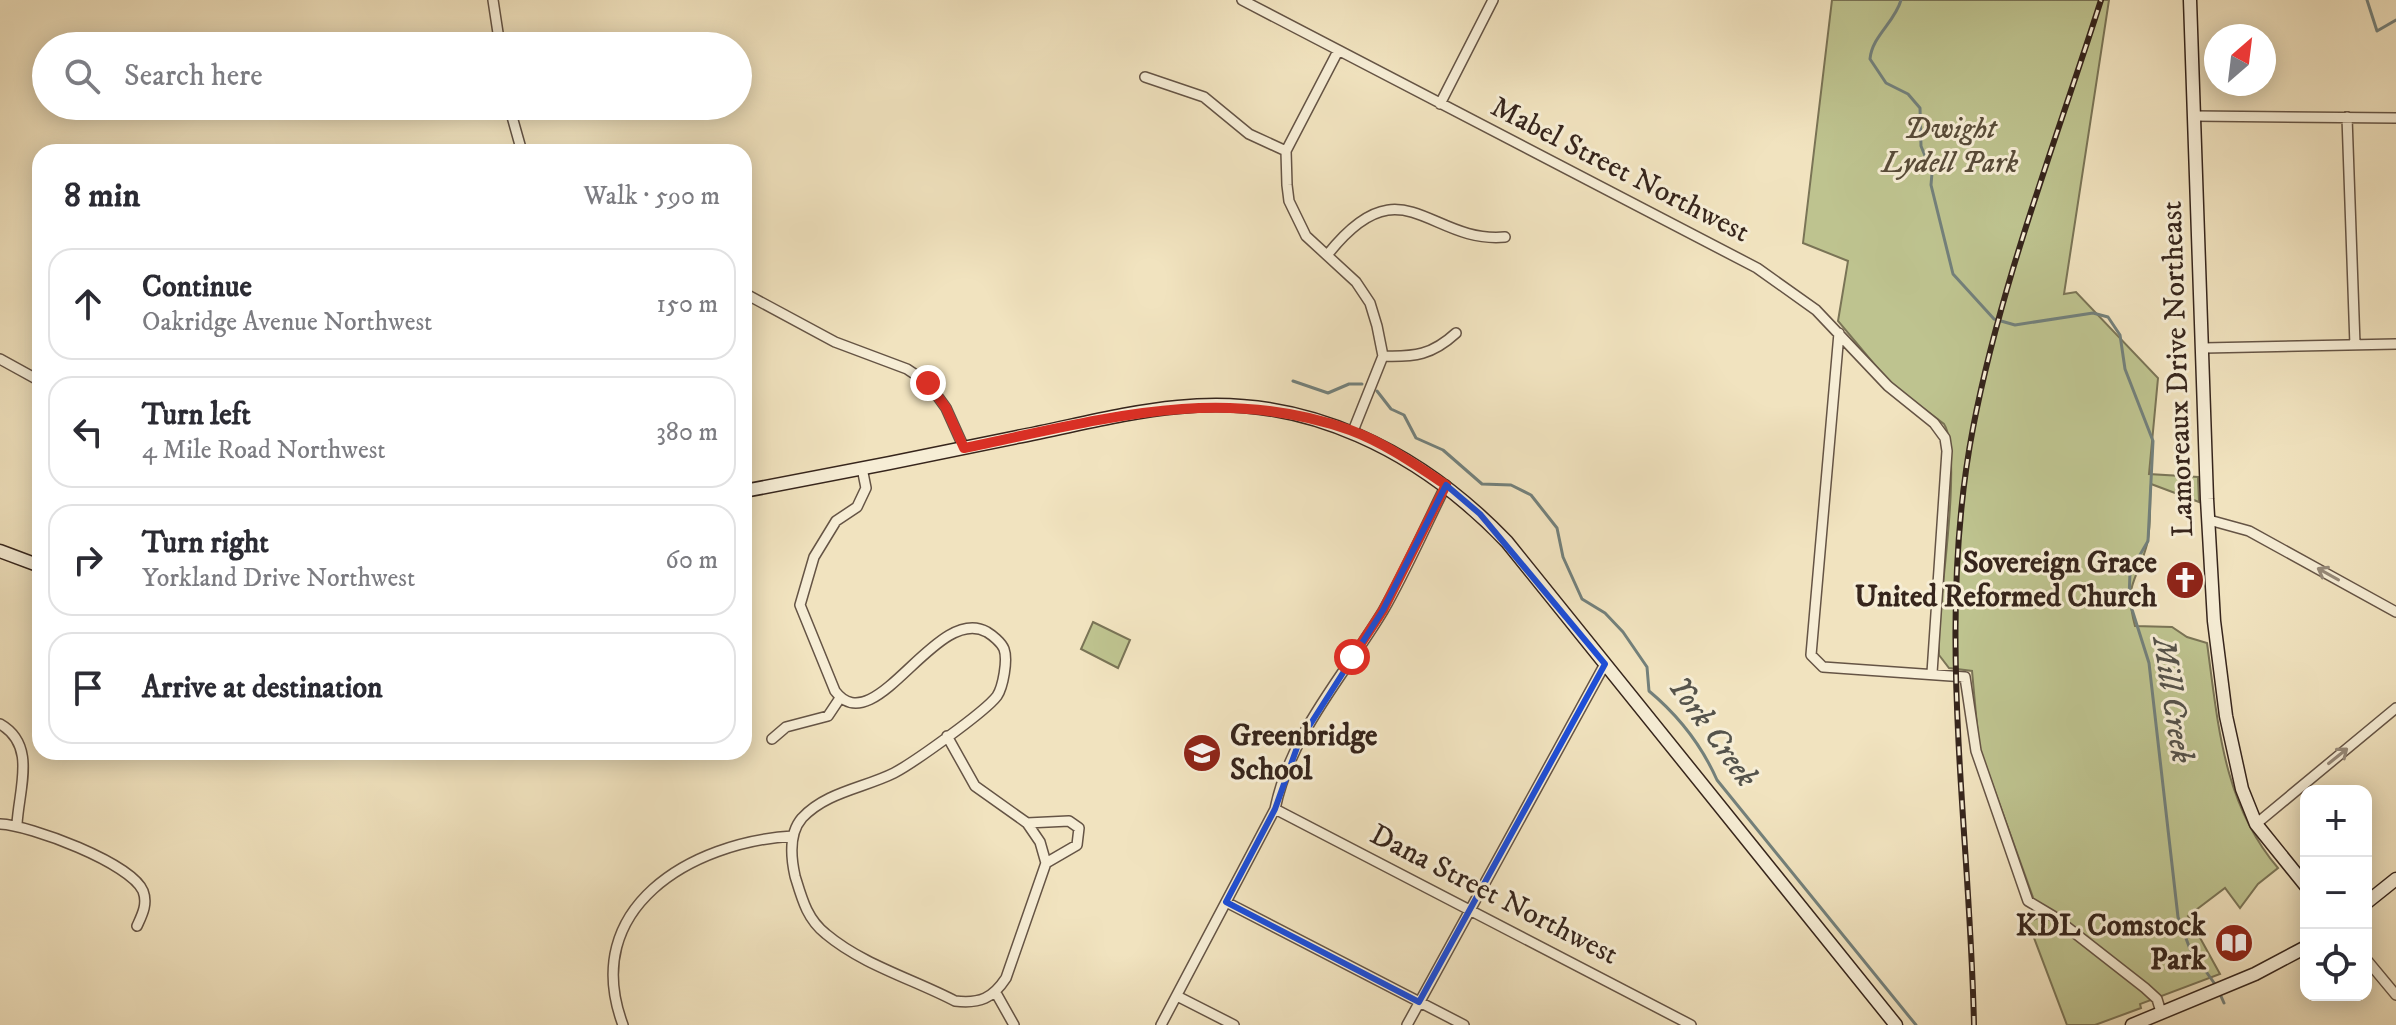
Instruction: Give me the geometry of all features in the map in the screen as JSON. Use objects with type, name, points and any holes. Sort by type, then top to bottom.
[{"type":"main road","name":"Lamoreaux Drive Northeast","points":[[2190,0],[2214,621],[2226,716],[2242,789],[2256,824],[2300,879]]},
{"type":"main road","points":[[752,489],[1179,407],[1276,409],[1353,431],[1397,453],[1446,485],[1507,542],[1896,1025]]},
{"type":"main road","points":[[0,551],[32,563]]},
{"type":"main road","points":[[2372,898],[2396,879]]},
{"type":"main road","points":[[2132,1025],[2255,974],[2300,950]]},
{"type":"street","points":[[493,0],[498,32]]},
{"type":"street","name":"Mabel Street Northwest","points":[[1242,0],[1757,268],[1816,310],[1888,386],[1941,431],[1947,451],[1932,673]]},
{"type":"street","points":[[1440,104],[1493,0]]},
{"type":"street","points":[[1338,51],[1286,151],[1289,201],[1306,236],[1356,282],[1370,303],[1383,356],[1353,431]]},
{"type":"street","points":[[1145,77],[1204,97],[1249,134],[1286,151]]},
{"type":"street","points":[[2195,116],[2396,118]]},
{"type":"street","points":[[2347,117],[2355,345]]},
{"type":"street","points":[[513,120],[520,144]]},
{"type":"street","points":[[1328,254],[1347,230],[1362,220],[1390,210],[1422,213],[1468,235],[1505,237]]},
{"type":"street","points":[[752,297],[835,342],[907,369],[928,383],[946,408],[964,448]]},
{"type":"street","points":[[1383,356],[1419,357],[1440,347],[1456,333]]},
{"type":"street","points":[[1839,333],[1810,647],[1816,663],[1831,668],[1965,677],[1976,751],[2028,901],[2053,916],[2145,988],[2157,999],[2161,1012]]},
{"type":"street","points":[[2204,348],[2396,344]]},
{"type":"street","points":[[0,359],[32,377]]},
{"type":"street","points":[[862,468],[866,488],[857,507],[836,521],[814,557],[800,605],[817,640],[824,671],[840,698],[855,703],[872,701],[940,641],[964,627],[980,628],[993,636],[1004,649],[1003,675],[997,696],[947,736],[894,773],[824,801],[800,820],[793,836],[792,865],[809,917],[825,934],[848,950],[955,1001],[971,1003],[996,993],[1006,978],[1046,863],[1040,842],[1027,823],[975,786],[947,736]]},
{"type":"street","points":[[1161,1025],[1275,809],[1285,772],[1299,742],[1333,683],[1383,610],[1446,485]]},
{"type":"street","points":[[2209,520],[2249,531],[2396,612]]},
{"type":"street","points":[[1407,1025],[1605,664]]},
{"type":"street","points":[[772,739],[786,727],[828,716],[840,698]]},
{"type":"street","points":[[2256,824],[2396,708]]},
{"type":"street","points":[[0,724],[17,737],[23,752],[17,824]]},
{"type":"street","name":"Dana Street Northwest","points":[[1275,809],[1691,1025]]},
{"type":"street","points":[[1027,823],[1069,821],[1079,828],[1077,845],[1046,863]]},
{"type":"street","points":[[0,824],[17,824],[61,839],[133,878],[145,899],[137,926]]},
{"type":"street","points":[[623,1025],[614,1003],[612,969],[618,939],[646,894],[665,877],[728,848],[761,838],[793,836]]},
{"type":"street","points":[[1226,902],[1464,1025]]},
{"type":"street","points":[[2372,966],[2396,995]]},
{"type":"street","points":[[996,993],[1014,1025]]},
{"type":"street","points":[[1177,996],[1234,1025]]},
{"type":"highlighted area","points":[[1446,485],[1480,514],[1605,664],[1419,1002],[1226,902],[1275,809],[1299,742],[1383,610]]},
{"type":"green space","name":"Dwight Lydell Park","points":[[1832,0],[2109,0],[2064,294],[2076,292],[2158,378],[2149,474],[2198,477],[2199,502],[2151,484],[2149,533],[2132,585],[2132,612],[2135,626],[2172,627],[2187,637],[2207,643],[2220,732],[2234,790],[2245,817],[2278,868],[2258,884],[2240,908],[2225,888],[2188,916],[2220,974],[2140,1004],[2141,1008],[2095,1025],[2067,1025],[2028,922],[2040,917],[1979,747],[1972,671],[1949,668],[1939,655],[1938,632],[1951,492],[1949,439],[1944,424],[1890,383],[1838,321],[1848,261],[1803,243]]},
{"type":"green space","points":[[1093,622],[1130,640],[1118,668],[1081,649]]},
{"type":"waterway","name":"Mill Creek","points":[[1901,0],[1875,43],[1870,59],[1886,83],[1908,94],[1920,108],[1921,146],[1932,173],[1931,185],[1953,274],[1994,319],[2015,325],[2093,313],[2108,317],[2120,335],[2125,369],[2153,441],[2148,541],[2130,572],[2129,600],[2149,663],[2178,917],[2190,949],[2217,987]]},
{"type":"waterway","name":"Mill Creek","points":[[2367,0],[2377,31],[2396,20]]},
{"type":"waterway","name":"York Creek","points":[[1293,381],[1328,393],[1349,384],[1362,384]]},
{"type":"waterway","name":"York Creek","points":[[1377,391],[1391,409],[1404,415],[1416,438],[1443,450],[1482,484],[1511,485],[1531,495],[1557,528],[1563,557],[1582,599],[1605,613],[1623,632],[1647,667],[1649,691],[1688,731],[1717,780],[1916,1025]]},
{"type":"waterway","name":"Mill Creek","points":[[2220,994],[2224,1003]]},
{"type":"railway","points":[[1974,1025],[1956,651],[1962,502],[1973,428],[1998,319],[2101,0]]},
{"type":"place","name":"Sovereign Grace United Reformed Church","points":[[2185,580]]},
{"type":"place","name":"Greenbridge School","points":[[1202,753]]},
{"type":"place","name":"KDL Comstock Park","points":[[2234,943]]},
{"type":"route","points":[[928,383],[946,408],[964,448],[1179,407],[1238,406],[1276,409],[1300,415],[1353,431],[1397,453],[1446,485],[1383,610],[1352,657]]}]
